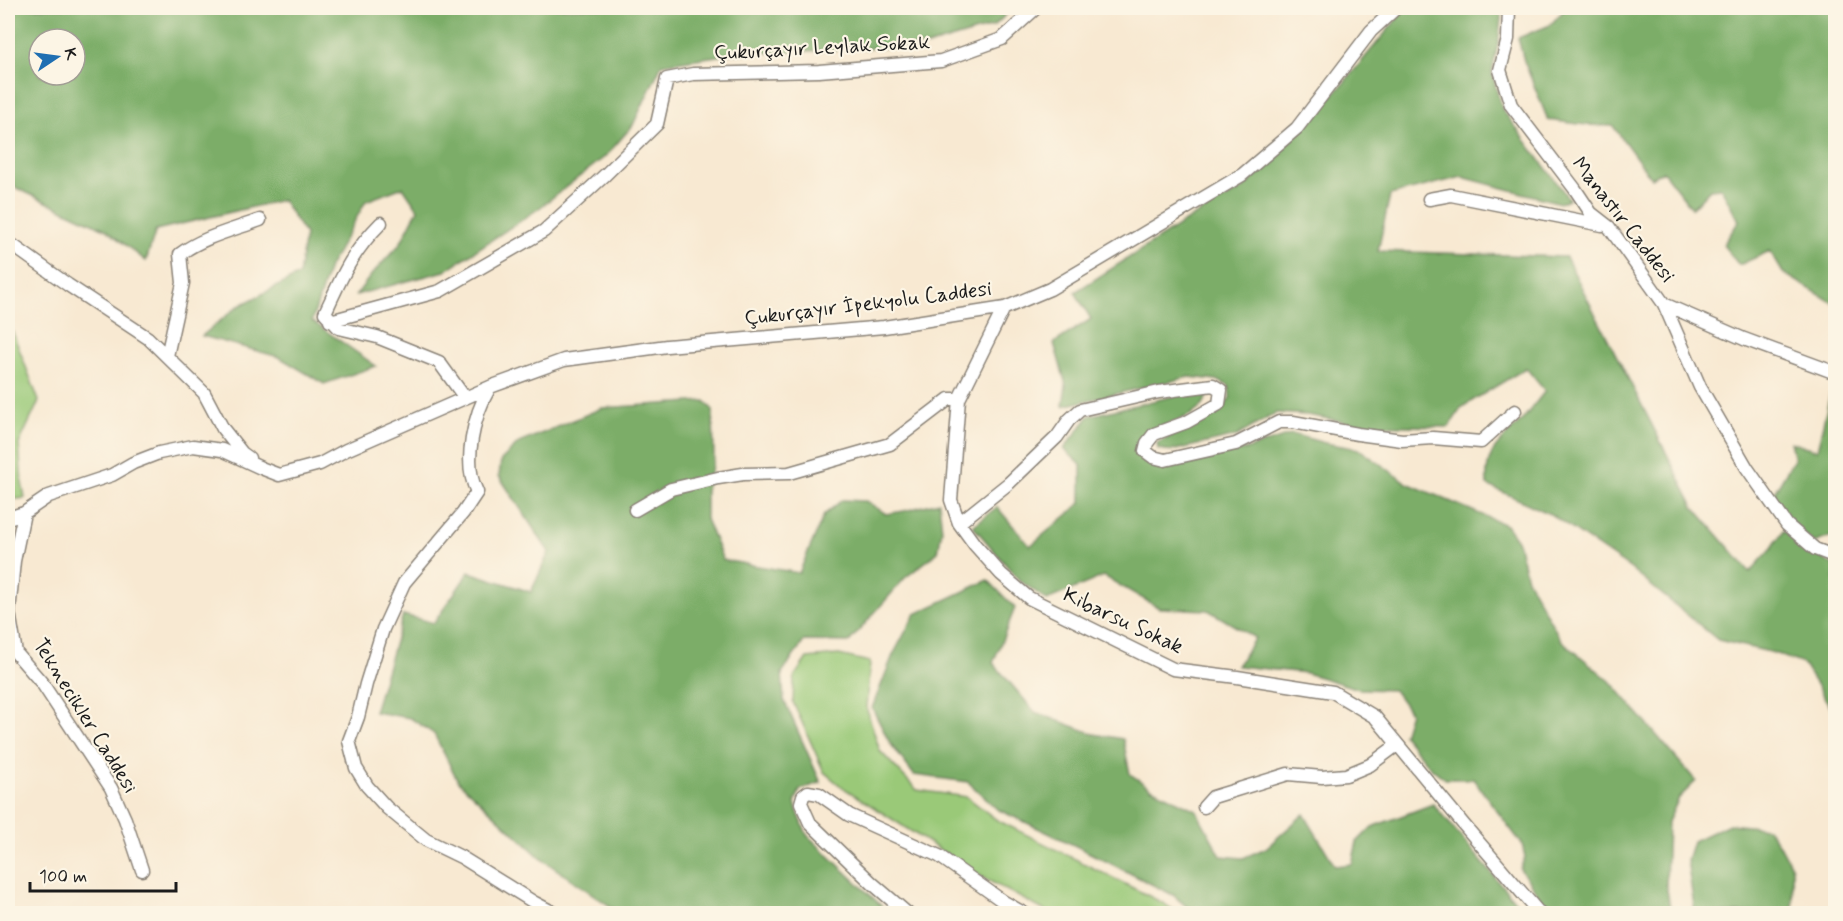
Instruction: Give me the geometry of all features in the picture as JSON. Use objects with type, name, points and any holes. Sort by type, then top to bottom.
[{"type":"street","name":"Çukurçayır Leylak Sokak","points":[[330,321],[440,291],[544,231],[657,124],[667,79],[693,74],[819,71],[941,62],[1002,39],[1036,8]]},
{"type":"street","name":"Çukurçayır İpekyolu Caddesi","points":[[261,468],[279,475],[320,464],[346,450],[490,387],[564,360],[667,346],[884,327],[1004,308],[1050,289],[1242,175],[1297,128],[1371,31],[1396,8]]},
{"type":"street","name":"Manastır Caddesi","points":[[1509,8],[1508,39],[1500,70],[1511,105],[1591,213],[1609,227],[1664,304],[1700,387],[1747,468],[1787,525],[1815,549],[1836,557]]},
{"type":"street","points":[[1429,199],[1451,195],[1609,227]]},
{"type":"street","points":[[167,356],[183,283],[180,254],[190,247],[260,220]]},
{"type":"street","points":[[381,224],[365,239],[347,265],[325,313],[330,321],[339,328],[377,337],[439,362],[465,398]]},
{"type":"street","points":[[8,242],[148,338],[204,393],[224,429],[242,453],[261,468]]},
{"type":"street","points":[[1664,304],[1744,339],[1836,373]]},
{"type":"street","name":"Kibarsu Sokak","points":[[1004,308],[959,399],[951,500],[959,523],[975,545],[1001,574],[1029,598],[1173,669],[1333,692],[1375,717],[1540,914]]},
{"type":"street","points":[[959,523],[1009,483],[1057,437],[1069,420],[1080,410],[1159,392],[1214,385],[1221,390],[1219,404],[1187,422],[1154,434],[1147,443],[1145,451],[1153,458],[1165,460],[1236,444],[1279,422],[1293,422],[1402,440],[1433,438],[1482,442],[1515,411]]},
{"type":"street","points":[[490,387],[474,428],[471,446],[469,463],[477,492],[463,513],[404,583],[383,629],[349,741],[356,768],[367,786],[387,808],[426,840],[461,856],[556,914]]},
{"type":"street","points":[[635,510],[671,489],[743,474],[789,473],[890,444],[949,399],[959,399]]},
{"type":"street","points":[[8,518],[24,513],[49,496],[112,475],[159,453],[193,446],[222,450],[261,468]]},
{"type":"street","name":"Teknecikler Caddesi","points":[[24,513],[14,561],[9,612],[16,653],[42,683],[111,788],[125,819],[142,870]]},
{"type":"street","points":[[1203,807],[1213,797],[1288,774],[1322,777],[1346,775],[1370,765],[1397,745]]},
{"type":"street","points":[[908,914],[810,823],[801,802],[803,796],[808,792],[819,794],[849,814],[939,855],[1004,902],[1025,914]]},
{"type":"green space","points":[[8,8],[1013,8],[994,26],[927,46],[731,54],[662,64],[633,125],[606,156],[538,209],[445,271],[356,295],[400,244],[418,209],[403,187],[366,201],[329,267],[312,321],[376,366],[324,384],[279,357],[202,336],[237,307],[299,275],[305,234],[282,200],[156,230],[146,261],[105,229],[8,185]]},
{"type":"green space","points":[[1406,8],[1502,8],[1492,73],[1502,109],[1569,199],[1560,203],[1462,177],[1390,195],[1378,251],[1566,257],[1694,507],[1750,572],[1772,548],[1783,531],[1835,566],[1835,714],[1803,664],[1774,653],[1718,640],[1631,569],[1550,514],[1487,485],[1488,463],[1496,447],[1524,418],[1545,391],[1526,368],[1462,407],[1449,427],[1363,425],[1307,415],[1276,413],[1237,436],[1171,451],[1158,449],[1157,443],[1220,412],[1230,398],[1229,386],[1217,380],[1189,377],[1063,406],[1066,385],[1054,343],[1091,319],[1075,292],[1194,216],[1241,190],[1263,170],[1342,85]]},
{"type":"green space","points":[[1566,8],[1835,8],[1835,304],[1783,273],[1770,251],[1739,265],[1723,245],[1739,221],[1721,188],[1710,189],[1692,208],[1663,171],[1651,178],[1613,126],[1548,120],[1524,61],[1518,38],[1550,25]]},
{"type":"green space","points":[[8,320],[39,401],[19,444],[25,498],[8,500]]},
{"type":"green space","points":[[1833,382],[1835,383],[1835,535],[1814,543],[1791,523],[1772,496],[1794,459],[1790,442],[1817,450]]},
{"type":"green space","points":[[1207,394],[1198,410],[1149,434],[1142,440],[1138,453],[1147,461],[1162,466],[1191,463],[1251,448],[1292,434],[1359,449],[1407,483],[1506,525],[1518,542],[1527,579],[1561,640],[1610,681],[1696,781],[1679,798],[1668,822],[1666,884],[1671,913],[1551,913],[1520,869],[1525,857],[1522,844],[1473,779],[1445,779],[1430,767],[1403,735],[1410,712],[1394,690],[1359,689],[1306,673],[1237,666],[1255,638],[1208,610],[1159,608],[1104,576],[1047,600],[1019,580],[973,526],[997,507],[1030,546],[1081,503],[1081,465],[1064,449],[1089,416],[1178,395]]},
{"type":"green space","points":[[705,401],[713,410],[714,458],[706,489],[706,519],[723,560],[799,573],[824,515],[842,500],[866,501],[886,514],[939,502],[942,530],[938,552],[905,578],[849,642],[804,641],[782,673],[784,700],[821,783],[800,790],[795,803],[807,835],[889,913],[620,913],[543,860],[458,781],[434,734],[410,718],[374,712],[403,615],[434,623],[469,572],[531,592],[549,552],[499,476],[501,460],[519,443],[602,408]]},
{"type":"green space","points":[[988,580],[1015,608],[993,663],[1035,712],[1094,734],[1123,739],[1130,774],[1151,788],[1196,810],[1221,856],[1243,858],[1266,848],[1304,814],[1335,866],[1352,864],[1357,842],[1372,827],[1433,804],[1525,913],[1194,913],[1173,895],[997,809],[968,782],[914,775],[890,743],[872,708],[893,655],[915,614]]},
{"type":"green space","points":[[839,655],[870,662],[866,707],[880,751],[917,790],[967,797],[997,820],[1163,903],[1178,913],[1049,913],[982,877],[842,787],[824,772],[793,702],[794,677],[807,658]]},
{"type":"green space","points":[[1729,824],[1767,828],[1792,868],[1793,913],[1695,913],[1687,860],[1693,841]]}]
